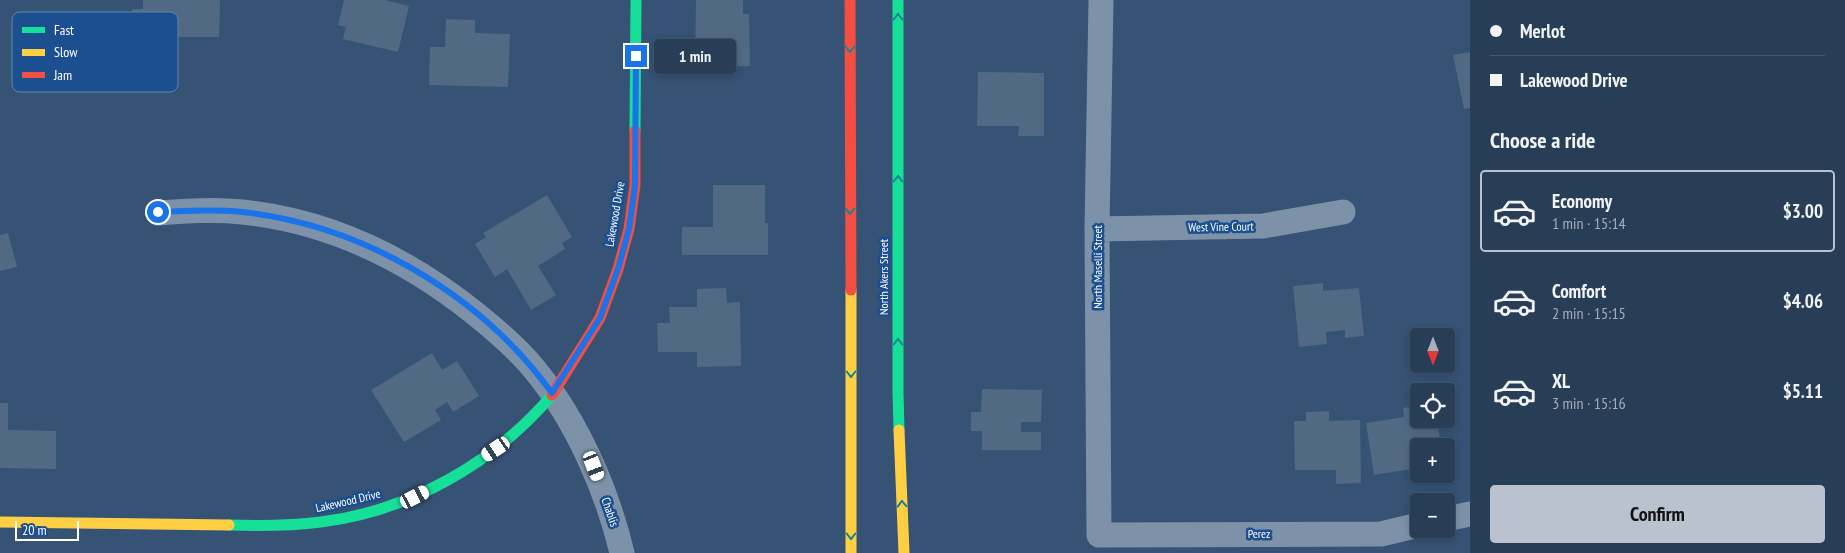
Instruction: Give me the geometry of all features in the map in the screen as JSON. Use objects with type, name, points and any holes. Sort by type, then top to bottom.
[{"type":"main road","name":"Lakewood Drive","points":[[0,522],[276,526],[322,522],[367,513],[415,497],[452,478],[496,449],[536,413],[552,393],[600,318],[618,269],[629,229],[635,186],[636,0]]},
{"type":"main road","points":[[850,0],[851,553]]},
{"type":"main road","name":"North Akers Street","points":[[898,0],[898,392],[904,553]]},
{"type":"street","name":"North Maselli Street","points":[[1099,535],[1097,229],[1101,0]]},
{"type":"street","name":"Chablis","points":[[158,212],[202,210],[242,212],[280,218],[326,231],[375,249],[414,269],[450,293],[495,329],[535,369],[552,393],[594,466],[614,520],[622,553]]},
{"type":"street","name":"West Vine Court","points":[[1097,229],[1263,226],[1343,212]]},
{"type":"street","points":[[1455,517],[1470,514]]},
{"type":"street","name":"Perez","points":[[1099,535],[1381,544],[1410,530]]},
{"type":"building","points":[[143,0],[220,0],[219,37],[178,37],[178,12],[132,12],[132,9],[143,9]]},
{"type":"building","points":[[344,0],[385,0],[409,6],[398,52],[343,39],[346,27],[338,25]]},
{"type":"building","points":[[696,0],[743,0],[743,14],[749,14],[750,66],[695,67]]},
{"type":"building","points":[[446,19],[475,20],[475,33],[510,34],[508,87],[429,85],[430,47],[445,47]]},
{"type":"building","points":[[1470,52],[1470,108],[1464,109],[1453,55]]},
{"type":"building","points":[[978,72],[1044,73],[1044,136],[1018,136],[1019,126],[977,126]]},
{"type":"building","points":[[713,185],[765,185],[765,223],[768,223],[768,255],[682,255],[682,227],[713,227]]},
{"type":"building","points":[[547,195],[572,237],[562,243],[565,249],[538,266],[556,295],[531,310],[507,269],[495,277],[475,244],[486,237],[483,233]]},
{"type":"building","points":[[8,233],[17,267],[0,271],[0,235]]},
{"type":"building","points":[[1323,283],[1323,291],[1359,288],[1364,336],[1345,338],[1345,330],[1326,332],[1327,344],[1299,347],[1293,286]]},
{"type":"building","points":[[726,288],[727,303],[740,302],[741,366],[697,367],[697,352],[658,352],[657,323],[670,323],[669,307],[697,307],[697,289]]},
{"type":"building","points":[[432,353],[442,370],[457,361],[479,396],[453,412],[447,402],[435,410],[441,420],[404,442],[371,390]]},
{"type":"building","points":[[982,389],[1042,390],[1041,422],[1021,422],[1021,432],[1041,432],[1041,450],[982,450],[982,431],[971,431],[971,412],[981,412]]},
{"type":"building","points":[[0,403],[8,403],[8,430],[56,431],[56,469],[0,468]]},
{"type":"building","points":[[1410,407],[1410,428],[1438,428],[1440,438],[1410,438],[1410,469],[1374,475],[1366,423],[1404,417],[1403,408]]},
{"type":"building","points":[[1329,411],[1329,421],[1360,420],[1361,483],[1336,484],[1336,470],[1295,470],[1294,421],[1306,421],[1306,412]]},
{"type":"traffic: fast","points":[[635,131],[636,0]]},
{"type":"traffic: fast","points":[[898,0],[899,430]]},
{"type":"traffic: fast","points":[[229,525],[321,522],[354,516],[418,495],[448,480],[504,442],[529,420],[552,395]]},
{"type":"traffic: slow","points":[[851,290],[851,553]]},
{"type":"traffic: slow","points":[[899,430],[904,553]]},
{"type":"traffic: slow","points":[[0,522],[229,525]]},
{"type":"traffic: jam","points":[[850,0],[851,290]]},
{"type":"traffic: jam","points":[[552,395],[600,318],[618,269],[629,229],[635,185],[635,131]]},
{"type":"route","points":[[158,212],[202,210],[242,212],[280,218],[326,231],[375,249],[414,269],[450,293],[495,329],[535,369],[552,393],[600,318],[618,269],[629,229],[635,186],[636,56]]}]
